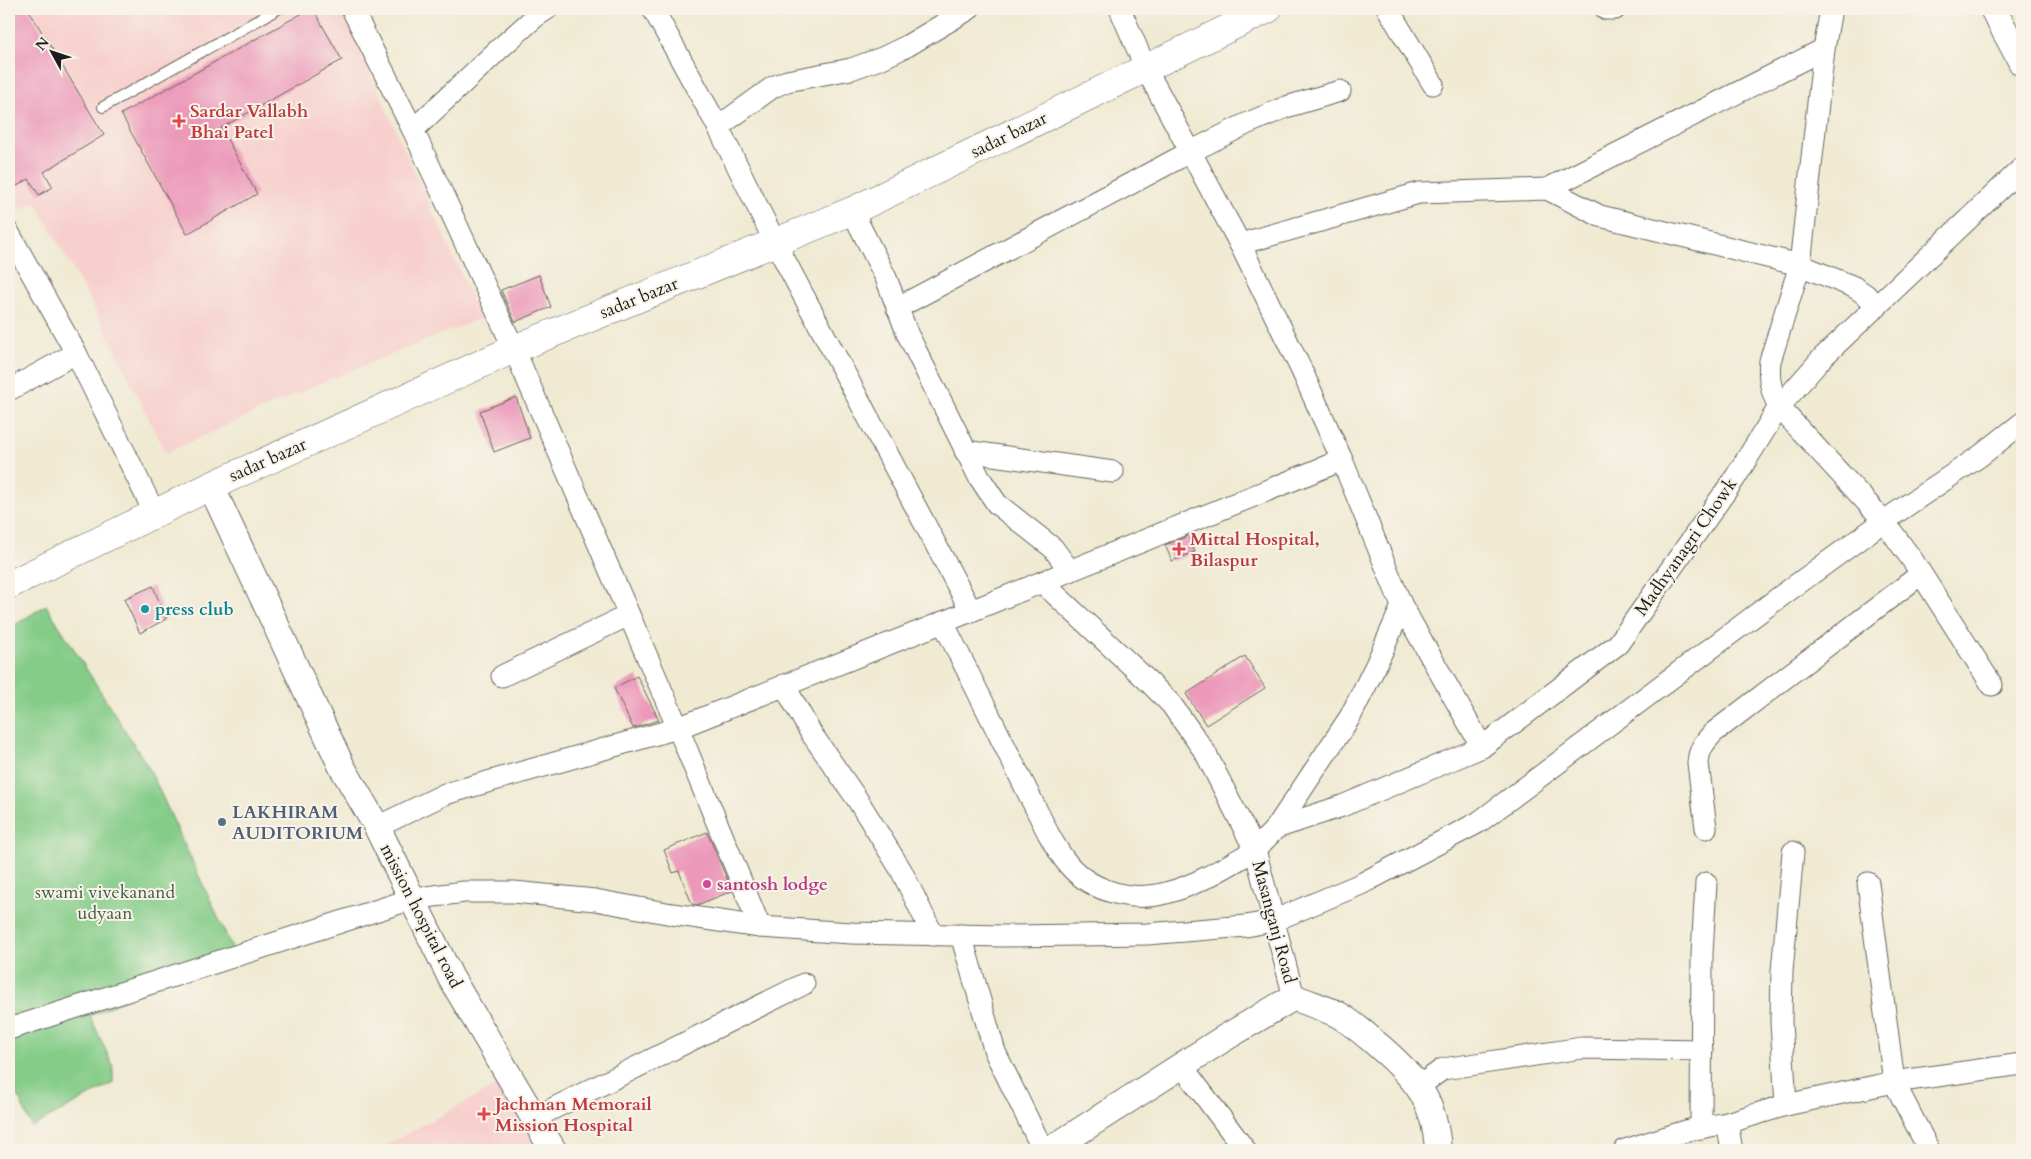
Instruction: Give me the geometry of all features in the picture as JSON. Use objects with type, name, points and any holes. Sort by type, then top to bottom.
[{"type":"main road","name":"sadar bazar","points":[[9,585],[211,486],[514,349],[852,211],[1268,9]]},
{"type":"street","points":[[352,9],[413,130],[514,349],[678,728],[760,927]]},
{"type":"street","points":[[413,130],[497,50],[547,9]]},
{"type":"street","points":[[653,9],[718,127],[775,242],[972,612]]},
{"type":"street","points":[[718,127],[773,87],[787,81],[851,69],[882,58],[907,46],[969,9]]},
{"type":"street","points":[[1120,9],[1146,69],[1240,244],[1301,369],[1342,460],[1402,606],[1482,747]]},
{"type":"street","points":[[1388,9],[1433,84]]},
{"type":"street","points":[[1606,9],[1615,9]]},
{"type":"street","points":[[1830,9],[1800,265],[1770,361],[1768,377],[1771,390],[1779,407],[1884,521],[1921,574],[1992,685]]},
{"type":"street","points":[[1993,9],[2022,63]]},
{"type":"street","points":[[1240,244],[1419,193],[1547,189],[1824,49]]},
{"type":"street","points":[[897,308],[1190,152],[1286,107],[1340,91]]},
{"type":"street","name":"Madhyanagri Chowk","points":[[1276,828],[1342,806],[1482,747],[1618,644],[1734,478],[1779,407],[1823,357],[2022,168]]},
{"type":"street","points":[[1547,189],[1600,216],[1800,265],[1854,287],[1866,295],[1876,307]]},
{"type":"street","points":[[852,211],[886,278],[897,308],[936,395],[979,478],[997,504],[1054,548],[1070,571]]},
{"type":"street","points":[[9,233],[76,353],[155,514]]},
{"type":"street","points":[[9,390],[76,353]]},
{"type":"street","points":[[9,1029],[412,899],[464,892],[514,892],[594,900],[760,927],[850,933],[933,935],[1147,934],[1246,926],[1272,921],[1361,884],[1479,822],[1781,596],[1884,521],[1980,456],[2022,423]]},
{"type":"street","points":[[965,451],[1113,472]]},
{"type":"street","points":[[377,827],[445,794],[678,728],[972,612],[1342,460]]},
{"type":"street","name":"mission hospital road","points":[[211,486],[342,767],[377,827],[451,978],[553,1150]]},
{"type":"street","points":[[1706,828],[1698,763],[1699,752],[1703,744],[1714,733],[1921,574]]},
{"type":"street","points":[[943,622],[1048,833],[1064,860],[1079,875],[1101,889],[1132,897],[1166,893],[1215,873],[1256,850],[1205,752],[1171,704],[1042,582]]},
{"type":"street","name":"Masanganj Road","points":[[1402,606],[1350,717],[1276,828],[1256,850],[1272,921],[1294,998],[1338,1015],[1370,1038],[1404,1068],[1419,1086],[1428,1103],[1434,1123],[1438,1150]]},
{"type":"street","points":[[502,676],[629,615]]},
{"type":"street","points":[[784,685],[811,733],[857,800],[901,870],[933,935]]},
{"type":"street","points":[[1786,1105],[1781,1022],[1782,971],[1793,852]]},
{"type":"street","points":[[1702,1128],[1702,954],[1706,883]]},
{"type":"street","points":[[1868,883],[1894,1082],[1929,1150]]},
{"type":"street","points":[[961,935],[996,1052],[1043,1150]]},
{"type":"street","points":[[534,1118],[804,984]]},
{"type":"street","points":[[1050,1150],[1182,1066],[1294,998]]},
{"type":"street","points":[[1419,1086],[1443,1069],[1582,1048],[1702,1050]]},
{"type":"street","points":[[1625,1150],[1786,1105],[1894,1082],[2022,1064]]},
{"type":"street","points":[[1182,1066],[1245,1150]]},
{"type":"street","points":[[1727,1123],[1732,1150]]},
{"type":"lane","points":[[103,107],[278,9]]},
{"type":"shaded area","points":[[9,9],[341,9],[481,318],[316,385],[166,453],[91,302],[35,201],[9,217]]},
{"type":"shaded area","name":"Jachman Memorail Mission Hospital","points":[[510,1078],[538,1150],[377,1150]]},
{"type":"green space","name":"swami vivekanand udyaan","points":[[46,605],[150,770],[234,952],[165,981],[90,1016],[113,1066],[113,1083],[32,1127],[9,1076],[9,629]]},
{"type":"building","points":[[9,9],[28,9],[104,135],[44,172],[53,187],[39,195],[29,179],[17,186],[9,172]]},
{"type":"building","name":"Sardar Vallabh Bhai Patel","points":[[313,9],[342,60],[221,128],[257,194],[187,234],[121,114]]},
{"type":"building","points":[[539,275],[551,307],[515,322],[501,290]]},
{"type":"building","points":[[516,397],[530,438],[494,452],[480,411]]},
{"type":"building","points":[[1188,536],[1195,552],[1172,561],[1165,545]]},
{"type":"building","name":"press club","points":[[153,586],[166,619],[140,633],[124,599]]},
{"type":"building","points":[[1245,656],[1265,688],[1206,725],[1186,694]]},
{"type":"building","points":[[637,676],[659,720],[633,728],[614,688]]},
{"type":"building","points":[[707,832],[732,891],[697,905],[692,904],[679,871],[673,873],[664,850]]},
{"type":"place","name":"Sardar Vallabh Bhai Patel","points":[[179,121]]},
{"type":"place","name":"Mittal Hospital, Bilaspur","points":[[1179,549]]},
{"type":"place","name":"press club","points":[[145,609]]},
{"type":"place","name":"LAKHIRAM AUDITORIUM","points":[[222,822]]},
{"type":"place","name":"santosh lodge","points":[[707,884]]},
{"type":"place","name":"Jachman Memorail Mission Hospital","points":[[484,1114]]}]
